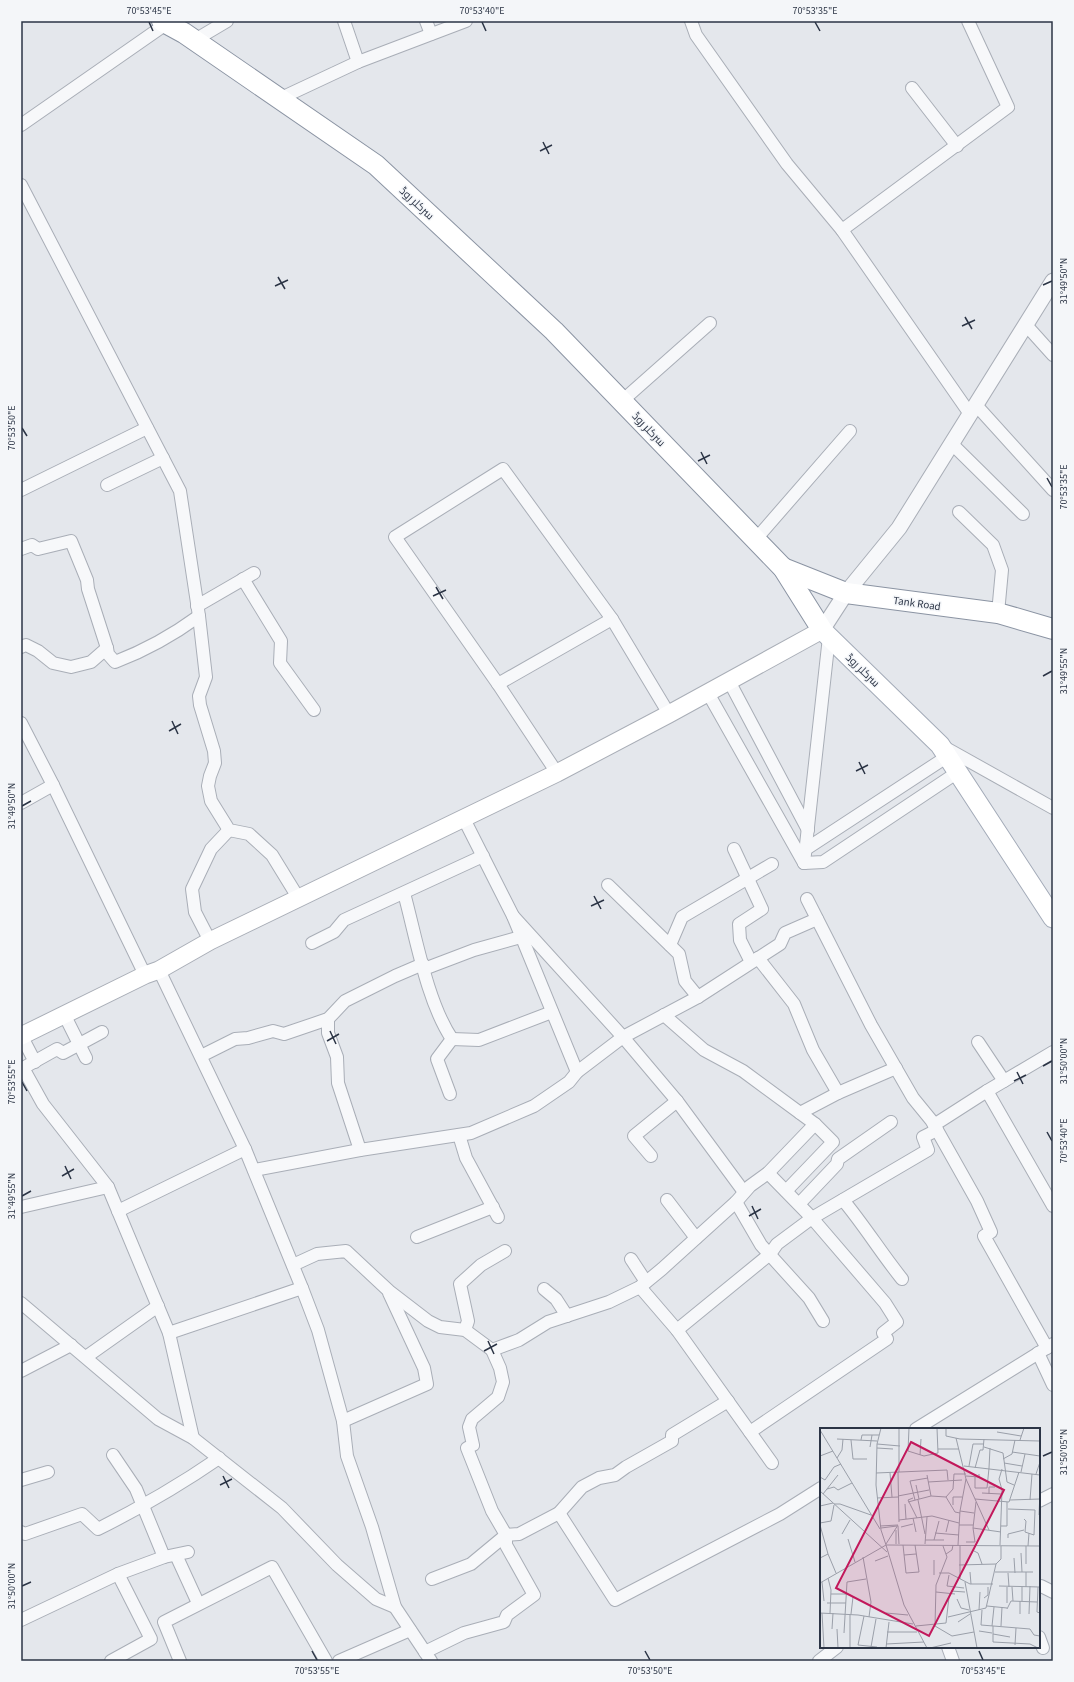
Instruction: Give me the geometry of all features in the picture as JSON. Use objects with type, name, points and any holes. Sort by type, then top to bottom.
[{"type":"highway","name":"سرکلر روڈ","points":[[164,22],[195,40],[376,165],[554,331],[756,539],[783,568],[825,633]]},
{"type":"highway","name":"Tank Road","points":[[783,568],[846,593],[927,605],[998,613],[1053,629]]},
{"type":"main road","points":[[21,1035],[152,972],[210,941],[557,773],[728,681],[825,633]]},
{"type":"main road","name":"سرکلر روڈ","points":[[825,633],[944,750],[1053,918]]},
{"type":"street","points":[[195,40],[228,21]]},
{"type":"street","points":[[344,21],[358,62]]},
{"type":"street","points":[[426,21],[431,34]]},
{"type":"street","points":[[279,99],[358,62],[466,21]]},
{"type":"street","points":[[691,21],[696,35],[787,164],[842,230],[973,410],[1052,490]]},
{"type":"street","points":[[842,230],[1008,107],[968,21]]},
{"type":"street","points":[[21,125],[164,22]]},
{"type":"street","points":[[912,88],[957,146]]},
{"type":"street","points":[[21,185],[180,491],[198,611],[206,677],[199,696],[200,705],[214,751],[215,763],[208,786],[211,801],[229,830],[249,834],[272,855],[298,899]]},
{"type":"street","points":[[804,863],[825,633],[846,593],[899,528],[1053,281]]},
{"type":"street","points":[[622,401],[710,323]]},
{"type":"street","points":[[1026,325],[1053,355]]},
{"type":"street","points":[[21,490],[147,428]]},
{"type":"street","points":[[756,539],[850,431]]},
{"type":"street","points":[[952,444],[1023,514]]},
{"type":"street","points":[[108,485],[163,458]]},
{"type":"street","points":[[557,773],[498,684],[396,537],[503,469],[612,619],[669,714]]},
{"type":"street","points":[[959,512],[992,545],[1002,570],[998,613]]},
{"type":"street","points":[[21,549],[32,545],[38,549],[71,541],[87,580],[88,589],[108,654],[114,662],[133,655],[181,629],[198,611],[249,576],[281,641],[280,663],[314,710]]},
{"type":"street","points":[[498,684],[612,619]]},
{"type":"street","points":[[21,647],[26,645],[38,651],[53,663],[71,667],[91,662],[107,648]]},
{"type":"street","points":[[728,681],[808,830]]},
{"type":"street","points":[[708,693],[804,863]]},
{"type":"street","points":[[21,723],[152,972],[201,1056],[254,1170],[318,1330],[343,1421],[347,1456],[372,1527],[395,1607],[428,1657],[464,1632],[504,1622],[507,1615],[534,1595],[506,1545],[506,1535],[492,1511],[467,1448],[473,1445],[469,1427],[472,1419],[498,1397],[503,1382],[500,1368],[492,1350],[465,1330],[440,1327],[428,1321],[388,1291],[346,1251],[317,1254],[293,1265]]},
{"type":"street","points":[[806,849],[944,750],[1053,808]]},
{"type":"street","points":[[804,863],[823,862],[958,772]]},
{"type":"street","points":[[21,803],[53,785]]},
{"type":"street","points":[[464,819],[513,916],[576,1072]]},
{"type":"street","points":[[210,941],[195,912],[192,889],[210,849],[229,830]]},
{"type":"street","points":[[734,849],[762,909],[739,924],[740,940],[755,960],[794,1004],[812,1050],[838,1093]]},
{"type":"street","points":[[312,942],[334,932],[344,920],[483,856]]},
{"type":"street","points":[[670,945],[682,917],[772,864]]},
{"type":"street","points":[[608,885],[679,954],[685,981],[698,997]]},
{"type":"street","points":[[404,893],[424,966],[443,1026],[452,1039]]},
{"type":"street","points":[[807,899],[871,1025],[913,1098],[936,1127],[977,1201],[991,1232],[984,1236],[1046,1348],[1053,1384]]},
{"type":"street","points":[[513,916],[623,1037],[678,1101],[744,1192]]},
{"type":"street","points":[[254,1170],[360,1150],[471,1133],[534,1106],[569,1082],[576,1072],[623,1037],[698,997],[780,944],[785,933],[817,919]]},
{"type":"street","points":[[201,1056],[235,1039],[248,1038],[273,1031],[284,1034],[328,1020],[345,1001],[424,966],[521,937]]},
{"type":"street","points":[[452,1039],[479,1040],[552,1012]]},
{"type":"street","points":[[64,1014],[86,1058]]},
{"type":"street","points":[[664,1016],[704,1050],[743,1071],[815,1124],[833,1142],[786,1191]]},
{"type":"street","points":[[328,1020],[328,1033],[338,1057],[338,1083],[360,1150]]},
{"type":"street","points":[[102,1032],[63,1053],[57,1049],[24,1068],[43,1104],[108,1187],[169,1333],[193,1438]]},
{"type":"street","points":[[21,1035],[35,1062]]},
{"type":"street","points":[[450,1094],[437,1059],[452,1039]]},
{"type":"street","points":[[978,1042],[1004,1081]]},
{"type":"street","points":[[677,1330],[770,1254],[776,1244],[812,1218],[928,1150],[923,1136],[987,1091],[1053,1052]]},
{"type":"street","points":[[800,1113],[838,1093],[896,1068]]},
{"type":"street","points":[[987,1091],[1053,1206]]},
{"type":"street","points":[[650,1156],[634,1136],[678,1101]]},
{"type":"street","points":[[799,1204],[837,1164],[838,1159],[891,1122]]},
{"type":"street","points":[[492,1350],[519,1340],[548,1322],[609,1302],[643,1284],[736,1202],[744,1192],[768,1173],[815,1124]]},
{"type":"street","points":[[417,1237],[495,1212],[466,1158],[459,1135]]},
{"type":"street","points":[[118,1211],[245,1149]]},
{"type":"street","points":[[750,1432],[887,1340],[884,1333],[897,1322],[885,1303],[812,1218],[768,1173]]},
{"type":"street","points":[[21,1207],[108,1187]]},
{"type":"street","points":[[666,1200],[696,1238]]},
{"type":"street","points":[[843,1200],[862,1223],[883,1256],[902,1279]]},
{"type":"street","points":[[736,1202],[761,1245],[809,1298],[824,1320]]},
{"type":"street","points":[[465,1330],[468,1321],[460,1284],[481,1265],[505,1251]]},
{"type":"street","points":[[631,1259],[643,1284],[772,1463]]},
{"type":"street","points":[[169,1333],[302,1288]]},
{"type":"street","points":[[544,1289],[556,1299],[567,1316]]},
{"type":"street","points":[[343,1421],[427,1384],[424,1368],[388,1291]]},
{"type":"street","points":[[21,1303],[158,1418],[193,1438],[282,1508],[337,1566],[376,1599],[395,1607]]},
{"type":"street","points":[[86,1357],[158,1306]]},
{"type":"street","points":[[21,1371],[71,1345]]},
{"type":"street","points":[[918,1428],[1046,1348]]},
{"type":"street","points":[[432,1579],[470,1564],[506,1535],[519,1534],[559,1513],[582,1487],[599,1478],[615,1475],[626,1467],[672,1441],[672,1435],[728,1401]]},
{"type":"street","points":[[113,1455],[136,1489],[144,1506],[176,1555],[198,1603]]},
{"type":"street","points":[[21,1532],[25,1534],[82,1514],[98,1529],[144,1506],[219,1458]]},
{"type":"street","points":[[21,1480],[48,1472]]},
{"type":"street","points":[[559,1513],[615,1600],[780,1514],[820,1489]]},
{"type":"street","points":[[1040,1500],[1053,1494]]},
{"type":"street","points":[[21,1620],[118,1574],[176,1555]]},
{"type":"street","points":[[180,1661],[164,1622],[198,1603],[272,1567],[326,1661]]},
{"type":"street","points":[[111,1661],[151,1638],[118,1574]]},
{"type":"street","points":[[1040,1587],[1042,1586],[1053,1592]]},
{"type":"street","points":[[339,1661],[410,1630]]},
{"type":"street","points":[[819,1661],[836,1648]]},
{"type":"street","points":[[948,1648],[953,1661]]}]
